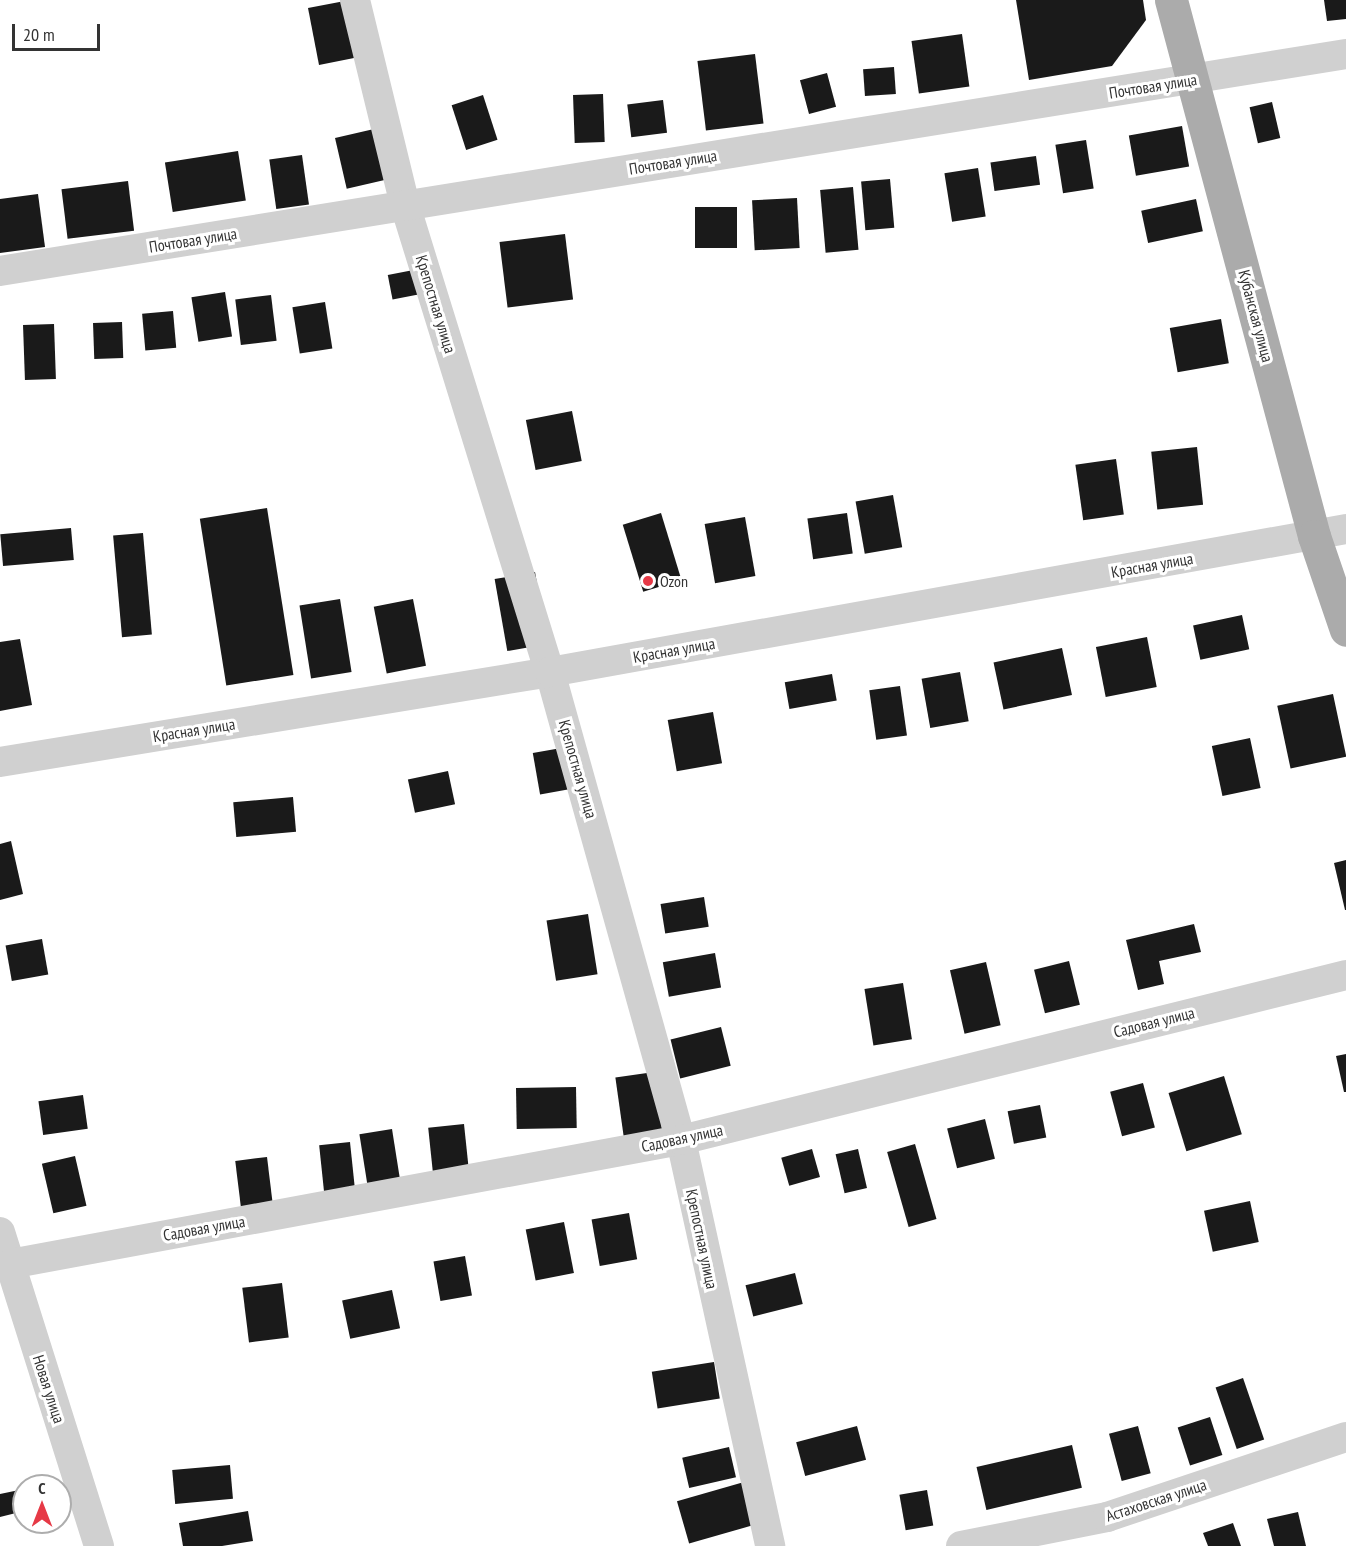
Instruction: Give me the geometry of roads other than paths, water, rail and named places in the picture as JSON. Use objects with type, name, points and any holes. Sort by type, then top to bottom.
[{"type":"main road","name":"Кубанская улица","points":[[1171,0],[1194,79],[1314,536],[1346,630]]},
{"type":"street","name":"Крепостная улица","points":[[355,0],[405,205],[550,672],[681,1140],[770,1546]]},
{"type":"street","name":"Почтовая улица","points":[[0,271],[1346,54]]},
{"type":"street","name":"Красная улица","points":[[0,762],[550,672],[1346,529]]},
{"type":"street","name":"Садовая улица","points":[[10,1264],[681,1140],[1346,975]]},
{"type":"street","name":"Новая улица","points":[[0,1232],[99,1546]]},
{"type":"street","name":"Астаховская улица","points":[[961,1546],[1107,1517],[1346,1437]]},
{"type":"place","name":"Ozon","points":[[648,581]]}]
